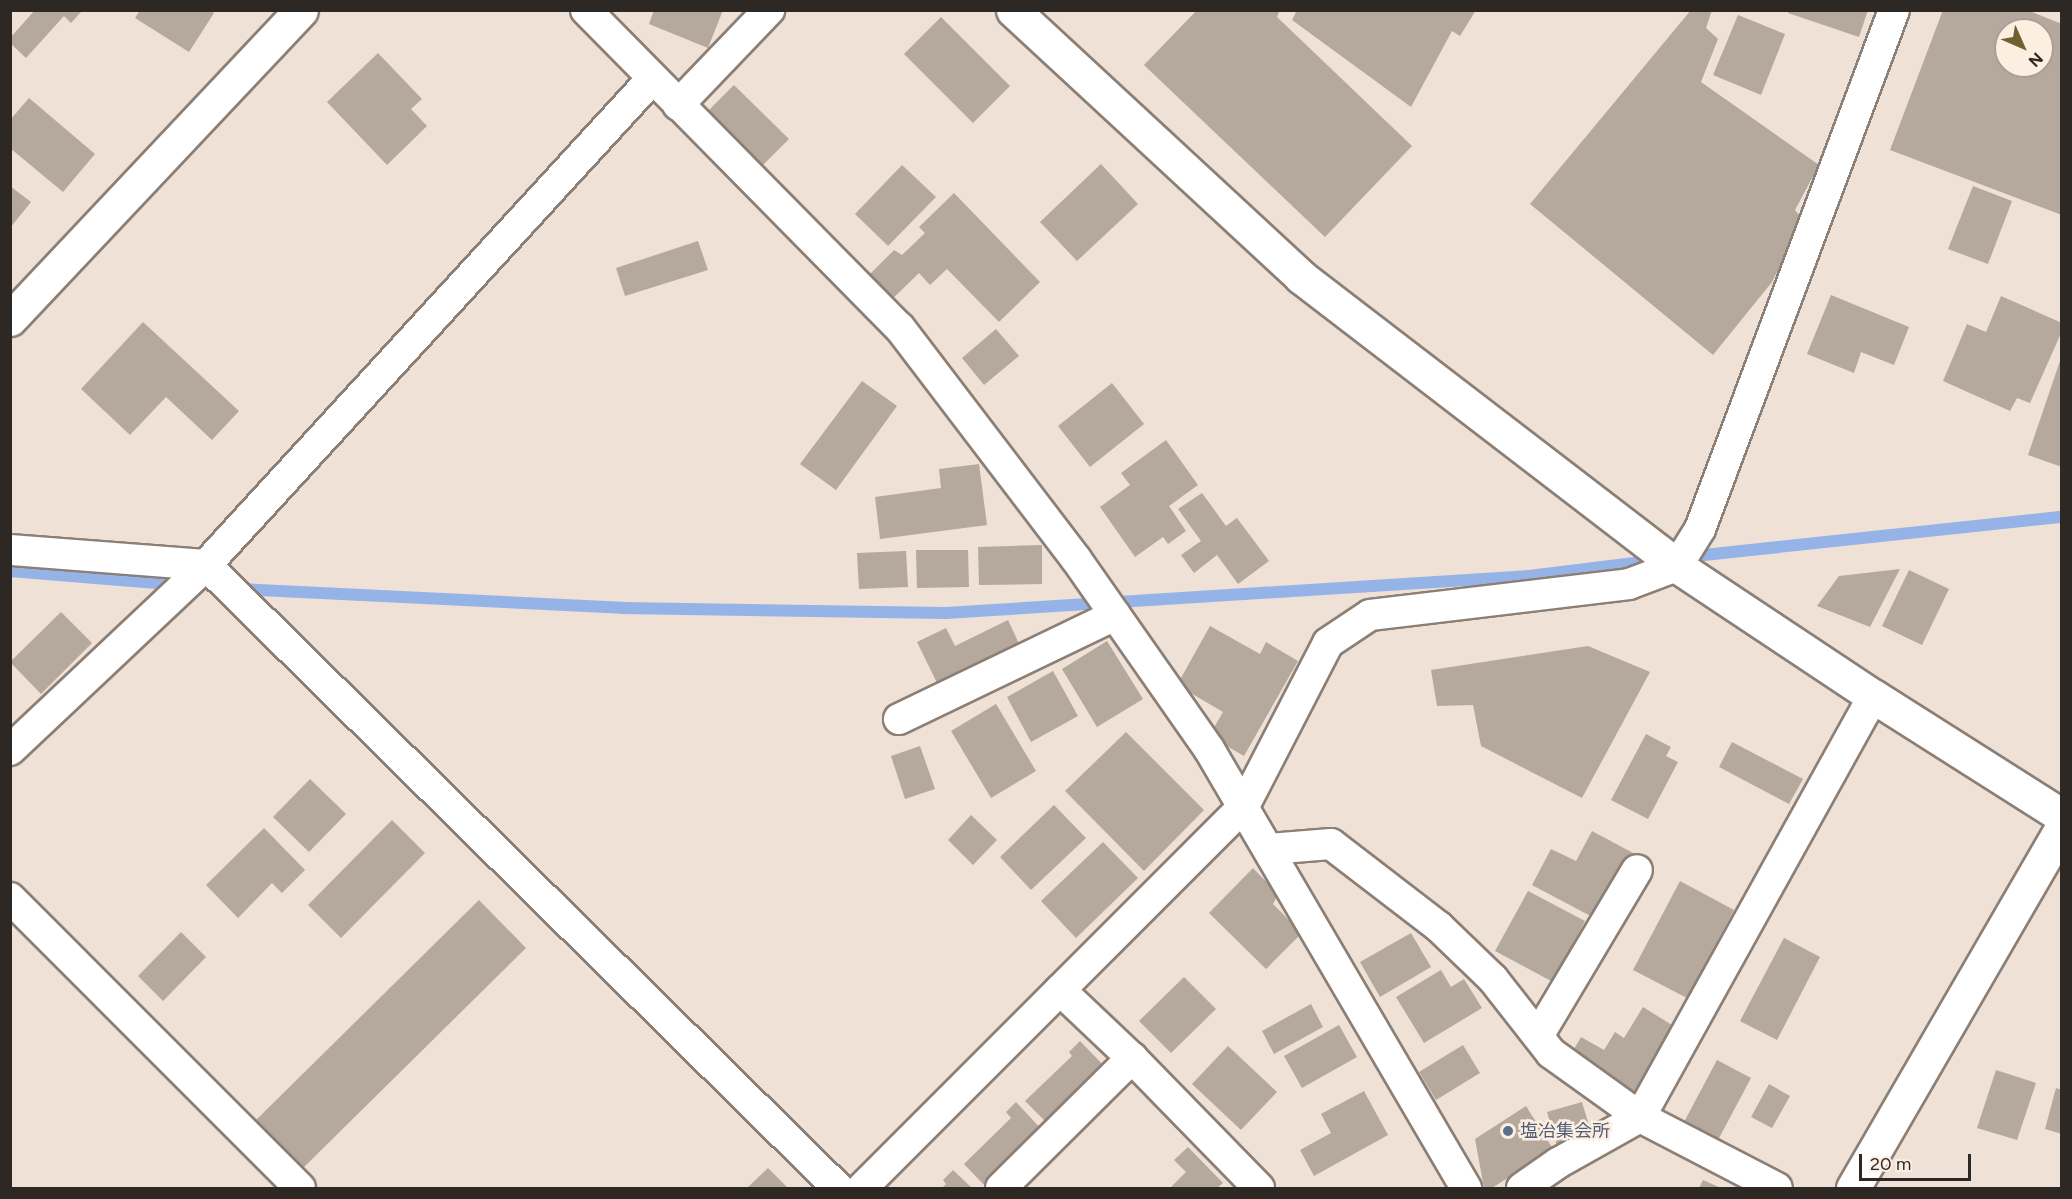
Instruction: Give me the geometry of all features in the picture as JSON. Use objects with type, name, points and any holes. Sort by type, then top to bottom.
[{"type":"street","points":[[10,319],[302,10]]},
{"type":"street","points":[[586,10],[900,328],[1076,559],[1209,748],[1466,1188]]},
{"type":"street","points":[[678,105],[769,10]]},
{"type":"street","points":[[1013,10],[1301,277],[1677,566],[1873,696],[2061,816]]},
{"type":"street","points":[[862,1188],[1244,806],[1328,643],[1370,615],[1629,584],[1677,566],[1700,529],[1894,10]]},
{"type":"street","points":[[10,750],[206,565],[652,79]]},
{"type":"street","points":[[10,550],[206,565],[838,1188]]},
{"type":"street","points":[[899,718],[1116,615]]},
{"type":"street","points":[[1522,1188],[1558,1163],[1640,1117],[1873,696]]},
{"type":"street","points":[[1853,1188],[2061,827]]},
{"type":"street","points":[[1269,849],[1330,844],[1439,927],[1494,979],[1551,1053],[1640,1117],[1777,1188]]},
{"type":"street","points":[[1538,1036],[1637,870]]},
{"type":"street","points":[[10,898],[300,1188]]},
{"type":"street","points":[[1060,990],[1131,1058],[1247,1184]]},
{"type":"street","points":[[1001,1188],[1131,1058]]},
{"type":"building","points":[[35,10],[81,12],[71,23],[64,16],[26,58],[10,43],[10,38]]},
{"type":"building","points":[[140,10],[210,10],[214,13],[189,52],[135,18]]},
{"type":"building","points":[[654,10],[723,10],[708,48],[649,24]]},
{"type":"building","points":[[1197,10],[1280,10],[1277,17],[1412,146],[1325,237],[1144,65]]},
{"type":"building","points":[[1297,10],[1476,10],[1460,36],[1452,31],[1411,107],[1292,20]]},
{"type":"building","points":[[1691,10],[1712,10],[1706,28],[1718,39],[1701,82],[1819,165],[1795,210],[1803,220],[1772,282],[1713,355],[1530,204]]},
{"type":"building","points":[[1789,10],[1868,10],[1859,37],[1788,13]]},
{"type":"building","points":[[1943,10],[2027,10],[2047,18],[1994,18],[1994,78],[2054,78],[2054,21],[2062,24],[2062,215],[1890,150]]},
{"type":"building","points":[[1738,15],[1785,34],[1761,95],[1713,75]]},
{"type":"building","points":[[941,17],[1010,86],[973,123],[904,54]]},
{"type":"building","points":[[378,53],[422,99],[411,109],[427,126],[387,165],[327,102]]},
{"type":"building","points":[[734,85],[789,139],[761,167],[706,113]]},
{"type":"building","points":[[29,98],[95,154],[63,192],[10,148],[10,120]]},
{"type":"building","points":[[1101,164],[1138,204],[1077,261],[1040,222]]},
{"type":"building","points":[[902,165],[936,197],[888,246],[855,214]]},
{"type":"building","points":[[10,186],[31,202],[10,228]]},
{"type":"building","points":[[1973,186],[2012,201],[1988,264],[1948,249]]},
{"type":"building","points":[[954,193],[1040,282],[999,322],[947,269],[930,285],[919,273],[886,305],[863,281],[894,250],[902,255],[925,233],[919,227]]},
{"type":"building","points":[[698,241],[708,270],[625,296],[616,268]]},
{"type":"building","points":[[1831,295],[1909,327],[1894,365],[1861,352],[1854,373],[1807,354]]},
{"type":"building","points":[[2001,296],[2062,323],[2062,331],[2030,403],[2017,398],[2010,411],[1943,381],[1967,324],[1986,332]]},
{"type":"building","points":[[143,322],[239,411],[212,440],[166,397],[130,435],[81,389]]},
{"type":"building","points":[[996,329],[1019,356],[984,385],[962,358]]},
{"type":"building","points":[[2062,358],[2062,467],[2028,455]]},
{"type":"building","points":[[862,381],[897,406],[836,490],[800,464]]},
{"type":"building","points":[[1112,383],[1144,424],[1090,467],[1058,426]]},
{"type":"building","points":[[1166,440],[1198,485],[1169,506],[1186,531],[1168,544],[1163,537],[1135,557],[1100,507],[1130,485],[1121,473]]},
{"type":"building","points":[[979,464],[987,525],[880,539],[875,497],[941,488],[939,469]]},
{"type":"building","points":[[1202,493],[1226,526],[1237,518],[1269,561],[1238,584],[1217,555],[1194,573],[1181,555],[1201,541],[1178,509]]},
{"type":"building","points":[[1042,545],[1042,584],[979,585],[978,547]]},
{"type":"building","points":[[916,550],[968,550],[969,587],[917,588]]},
{"type":"building","points":[[906,551],[908,587],[859,589],[857,553]]},
{"type":"building","points":[[1900,569],[1870,627],[1817,606],[1839,576]]},
{"type":"building","points":[[1909,570],[1949,589],[1922,645],[1882,626]]},
{"type":"building","points":[[61,612],[92,643],[41,694],[10,662]]},
{"type":"building","points":[[1008,620],[1021,648],[939,687],[917,642],[946,628],[955,646]]},
{"type":"building","points":[[1210,626],[1260,654],[1266,642],[1298,661],[1244,756],[1209,736],[1223,712],[1177,685]]},
{"type":"building","points":[[1107,641],[1143,699],[1097,727],[1062,669]]},
{"type":"building","points":[[1588,646],[1650,672],[1582,798],[1481,746],[1473,705],[1437,706],[1431,670]]},
{"type":"building","points":[[1053,671],[1078,716],[1031,742],[1007,697]]},
{"type":"building","points":[[996,704],[1036,771],[991,798],[951,731]]},
{"type":"building","points":[[1126,732],[1204,810],[1144,871],[1065,791]]},
{"type":"building","points":[[1646,734],[1671,747],[1666,756],[1678,762],[1648,819],[1611,800]]},
{"type":"building","points":[[1732,742],[1803,779],[1789,804],[1719,767]]},
{"type":"building","points":[[920,746],[935,789],[905,799],[891,756]]},
{"type":"building","points":[[310,779],[346,814],[309,852],[273,817]]},
{"type":"building","points":[[1054,805],[1086,838],[1031,890],[1000,857]]},
{"type":"building","points":[[971,815],[997,840],[973,865],[948,840]]},
{"type":"building","points":[[392,820],[425,853],[341,938],[308,905]]},
{"type":"building","points":[[264,828],[305,870],[282,893],[272,883],[238,918],[206,885]]},
{"type":"building","points":[[1592,831],[1635,854],[1600,921],[1532,885],[1551,849],[1576,861]]},
{"type":"building","points":[[1103,842],[1138,878],[1076,938],[1041,901]]},
{"type":"building","points":[[1253,868],[1278,894],[1273,904],[1302,933],[1266,969],[1209,913]]},
{"type":"building","points":[[1680,881],[1734,910],[1687,998],[1633,970]]},
{"type":"building","points":[[1528,891],[1585,921],[1553,982],[1495,951]]},
{"type":"building","points":[[479,900],[526,948],[300,1171],[253,1123]]},
{"type":"building","points":[[181,932],[206,957],[163,1001],[138,976]]},
{"type":"building","points":[[1411,933],[1431,967],[1380,997],[1360,962]]},
{"type":"building","points":[[1784,938],[1820,957],[1777,1040],[1740,1021]]},
{"type":"building","points":[[1441,970],[1451,987],[1464,979],[1482,1008],[1424,1043],[1396,997]]},
{"type":"building","points":[[1184,977],[1216,1009],[1171,1053],[1139,1021]]},
{"type":"building","points":[[1311,1004],[1323,1027],[1274,1054],[1262,1031]]},
{"type":"building","points":[[1643,1007],[1680,1030],[1640,1094],[1624,1096],[1567,1061],[1581,1037],[1604,1050],[1615,1032],[1624,1038]]},
{"type":"building","points":[[1339,1025],[1357,1057],[1302,1088],[1284,1056]]},
{"type":"building","points":[[1080,1041],[1107,1069],[1049,1125],[1025,1101],[1072,1056],[1069,1052]]},
{"type":"building","points":[[1463,1045],[1480,1073],[1436,1100],[1419,1072]]},
{"type":"building","points":[[1228,1046],[1277,1092],[1241,1130],[1192,1084]]},
{"type":"building","points":[[1717,1060],[1751,1078],[1718,1140],[1684,1122]]},
{"type":"building","points":[[1996,1070],[2036,1083],[2017,1140],[1977,1128]]},
{"type":"building","points":[[1769,1084],[1790,1096],[1772,1128],[1751,1117]]},
{"type":"building","points":[[2056,1088],[2062,1090],[2062,1134],[2045,1129]]},
{"type":"building","points":[[1364,1091],[1388,1135],[1314,1176],[1300,1150],[1331,1133],[1321,1114]]},
{"type":"building","points":[[1016,1102],[1044,1132],[987,1188],[964,1164],[1011,1118],[1006,1112]]},
{"type":"building","points":[[1582,1102],[1593,1139],[1558,1149],[1547,1112]]},
{"type":"building","points":[[1526,1106],[1553,1149],[1492,1188],[1484,1188],[1475,1139]]},
{"type":"building","points":[[1188,1147],[1223,1183],[1217,1188],[1170,1188],[1186,1172],[1174,1160]]},
{"type":"building","points":[[768,1168],[788,1188],[747,1188]]},
{"type":"building","points":[[953,1170],[972,1188],[942,1188],[946,1184],[943,1180]]},
{"type":"building","points":[[1703,1180],[1721,1188],[1699,1188]]},
{"type":"waterway","points":[[1685,557],[2062,517]]},
{"type":"waterway","points":[[239,589],[622,608],[946,613],[1529,576],[1659,560]]},
{"type":"waterway","points":[[10,571],[180,585]]},
{"type":"place","name":"塩冶集会所","points":[[1508,1131]]}]
